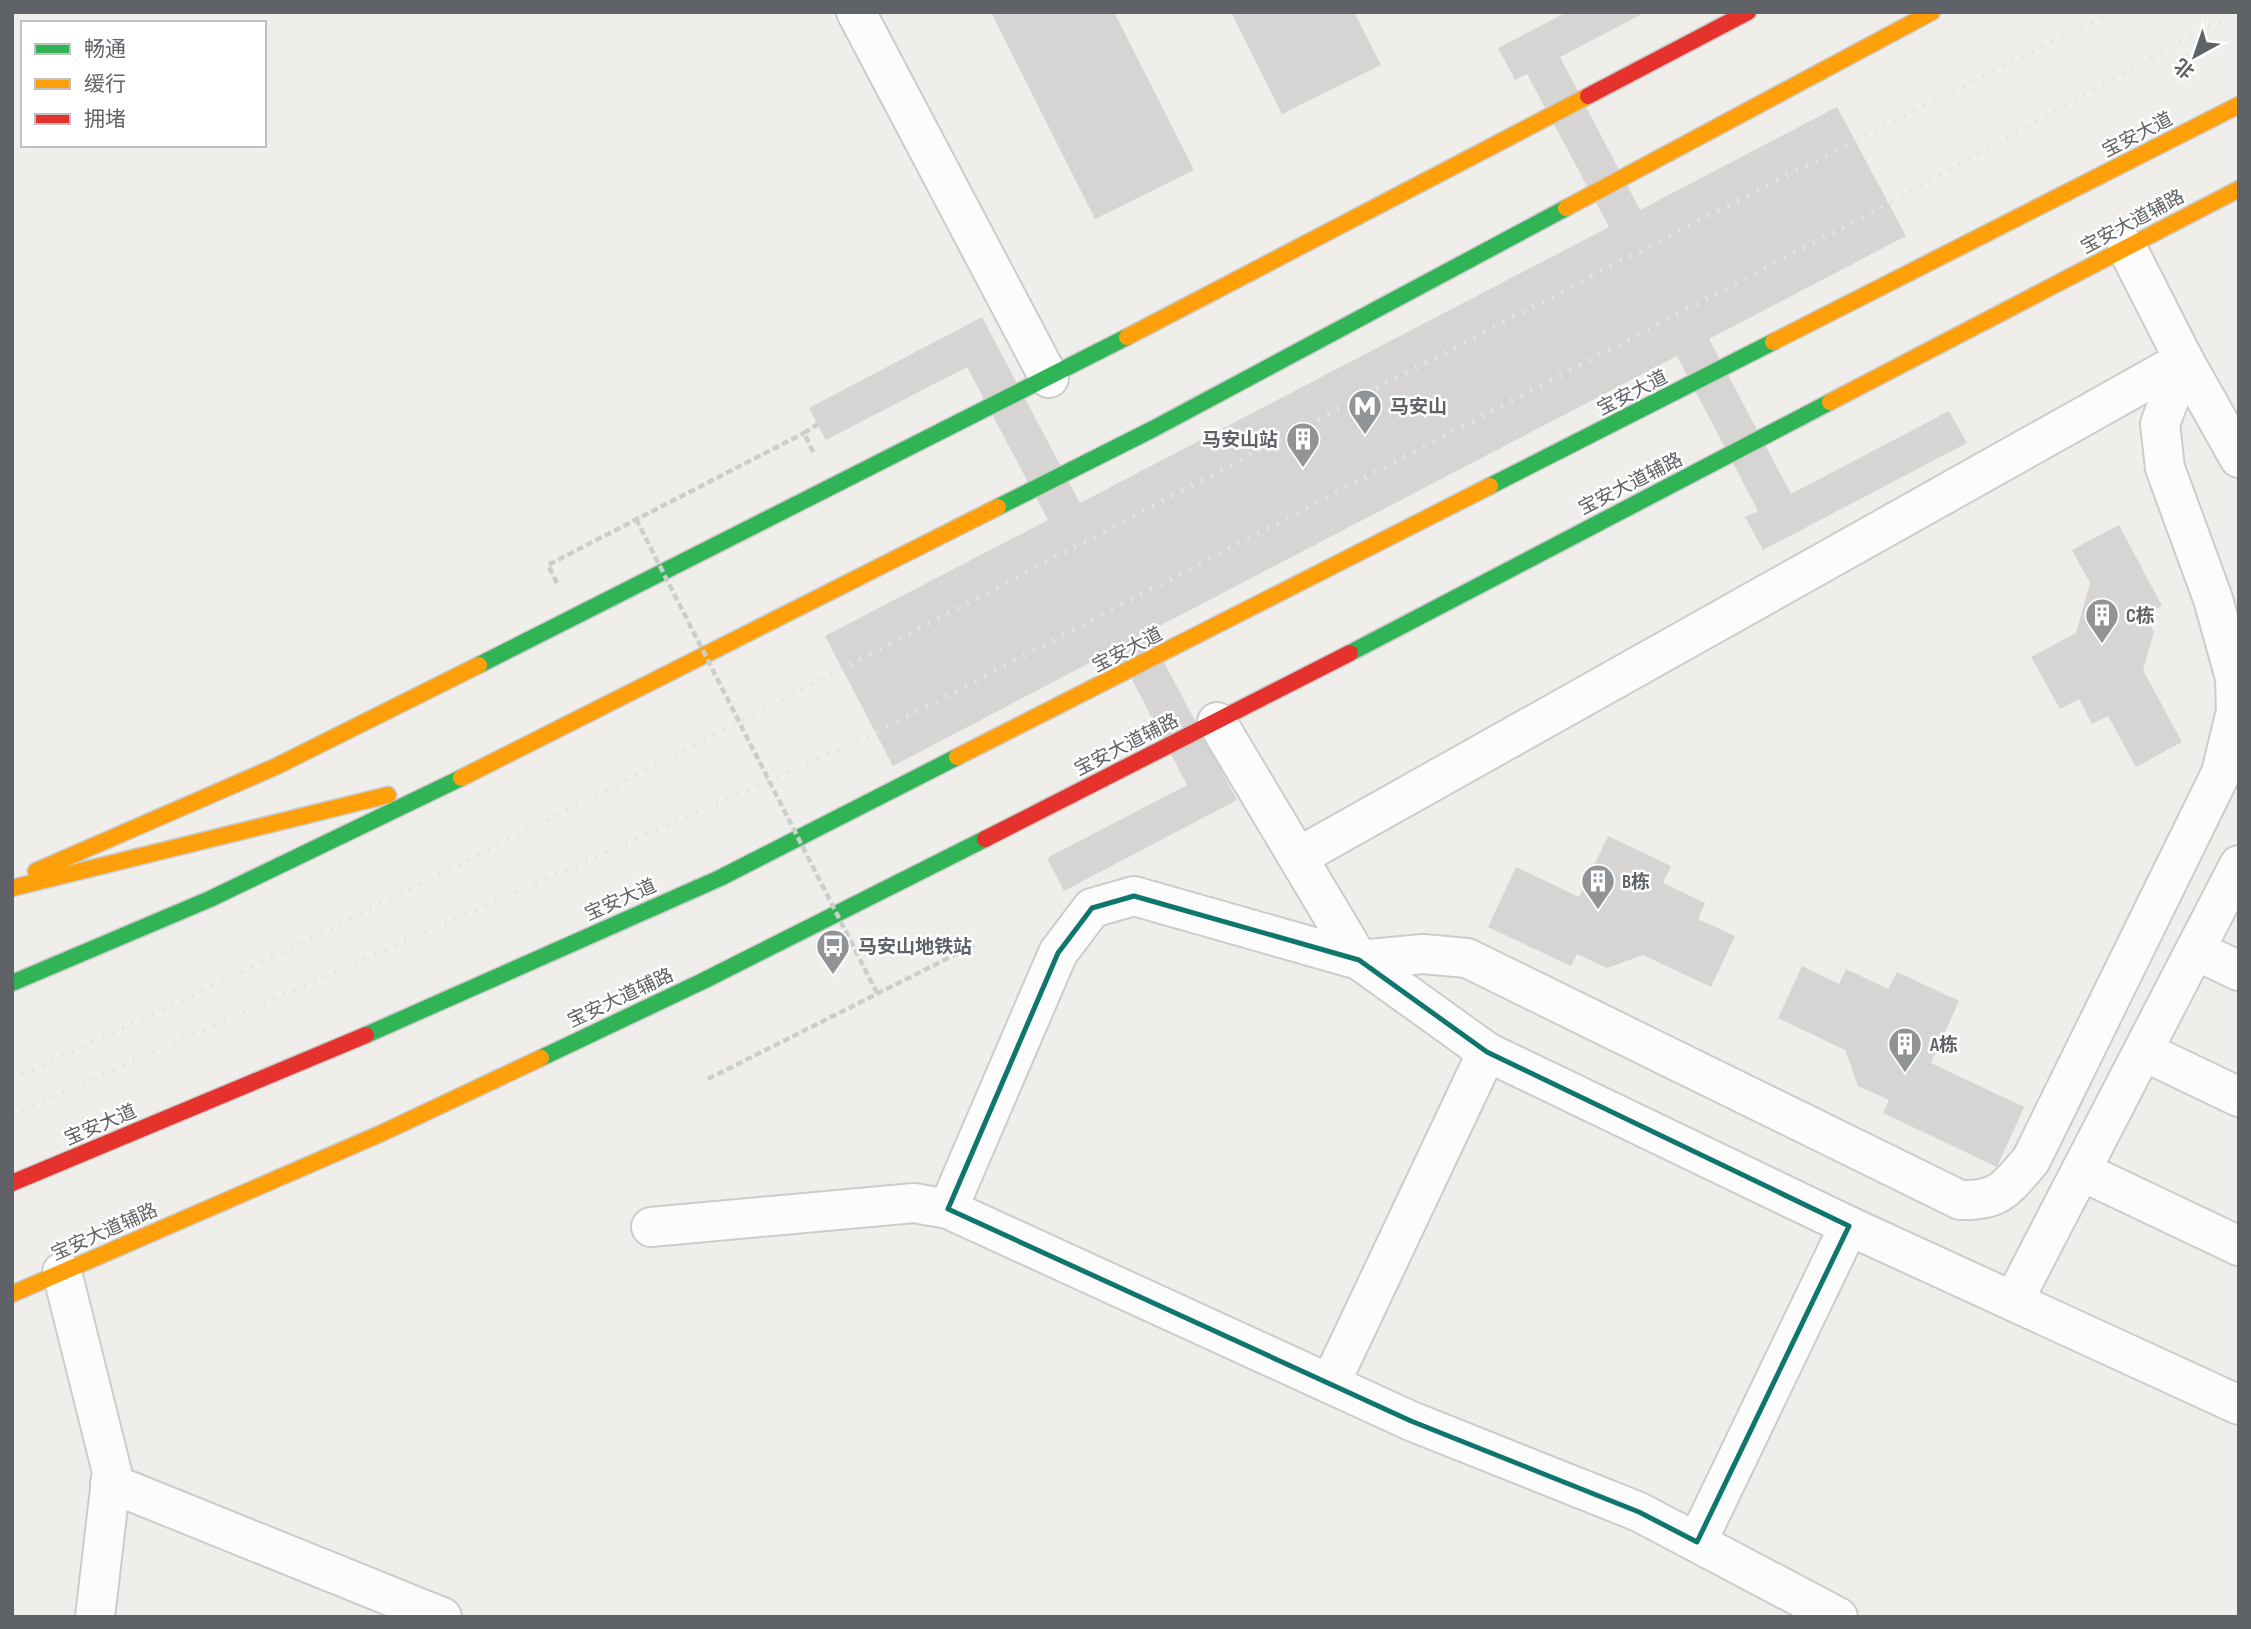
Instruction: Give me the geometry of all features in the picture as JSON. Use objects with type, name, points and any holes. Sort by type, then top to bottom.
[{"type":"main road","points":[[12,882],[277,766],[1049,378],[1748,12]]},
{"type":"main road","points":[[12,983],[210,899],[465,776],[1153,429],[1932,12]]},
{"type":"main road","name":"宝安大道","points":[[12,1183],[312,1059],[720,878],[2239,105]]},
{"type":"main road","name":"宝安大道辅路","points":[[12,1294],[382,1133],[703,981],[1217,722],[2239,189]]},
{"type":"main road","points":[[12,888],[465,776]]},
{"type":"street","points":[[856,12],[1049,378]]},
{"type":"street","points":[[2127,248],[2184,360],[2239,458]]},
{"type":"street","points":[[1298,857],[2184,360]]},
{"type":"street","points":[[1359,960],[1423,954],[1467,958],[1960,1200],[1984,1201],[2004,1192],[2031,1160],[2221,773],[2236,711],[2235,678],[2216,612],[2165,468],[2160,424],[2184,360]]},
{"type":"street","points":[[1217,722],[1359,960]]},
{"type":"street","points":[[2014,1300],[2239,865]]},
{"type":"street","points":[[947,1209],[1058,953],[1092,908],[1134,896],[1359,960],[1487,1052],[1849,1226],[2239,1405]]},
{"type":"street","points":[[2195,950],[2239,971]]},
{"type":"street","points":[[2143,1051],[2239,1097]]},
{"type":"street","points":[[1330,1384],[1487,1052]]},
{"type":"street","points":[[2081,1171],[2239,1246]]},
{"type":"street","points":[[651,1227],[914,1203],[947,1209],[1411,1421],[1639,1512],[1838,1617]]},
{"type":"street","points":[[1697,1542],[1849,1226]]},
{"type":"street","points":[[62,1272],[112,1472],[95,1617]]},
{"type":"street","points":[[110,1483],[442,1617]]},
{"type":"path","points":[[561,590],[548,565],[818,424]]},
{"type":"path","points":[[804,433],[818,462]]},
{"type":"path","points":[[636,519],[877,993]]},
{"type":"path","points":[[708,1079],[974,945]]},
{"type":"highlighted area","points":[[1134,896],[1359,960],[1487,1052],[1849,1226],[1697,1542],[1639,1512],[1411,1421],[948,1209],[1058,953],[1092,908]]},
{"type":"building","points":[[991,12],[1114,12],[1194,170],[1095,219]]},
{"type":"building","points":[[1231,12],[1354,12],[1381,65],[1282,114]]},
{"type":"building","name":"马安山站","points":[[1567,12],[1646,12],[1560,57],[1640,210],[1837,107],[1906,236],[1709,339],[1791,494],[1949,411],[1967,443],[1763,550],[1745,517],[1758,511],[1677,356],[1148,632],[1237,800],[1064,891],[1047,858],[1187,785],[1116,649],[893,766],[825,636],[1048,520],[967,367],[826,440],[809,408],[982,317],[1080,503],[1609,227],[1527,74],[1515,80],[1498,48]]},
{"type":"building","name":"C栋","points":[[2119,525],[2162,606],[2145,615],[2154,632],[2143,670],[2182,742],[2136,767],[2108,716],[2092,724],[2079,699],[2060,709],[2031,657],[2076,633],[2090,583],[2072,550]]},
{"type":"building","name":"B栋","points":[[1608,836],[1671,866],[1663,883],[1705,903],[1698,919],[1735,936],[1711,987],[1643,955],[1607,968],[1577,954],[1571,966],[1488,927],[1516,867],[1579,897]]},
{"type":"building","name":"A栋","points":[[1802,966],[1839,984],[1846,969],[1888,989],[1897,972],[1959,1001],[1931,1063],[2024,1107],[1997,1167],[1883,1113],[1889,1100],[1858,1086],[1845,1050],[1778,1018]]},
{"type":"railway","points":[[12,1079],[297,945],[579,804],[1605,269],[2112,12]]},
{"type":"railway","points":[[12,1115],[876,733],[1888,204],[2236,12]]},
{"type":"traffic: fast","points":[[998,507],[1153,429],[1566,208]]},
{"type":"traffic: fast","points":[[479,665],[1127,337]]},
{"type":"traffic: fast","points":[[1490,486],[1773,342]]},
{"type":"traffic: fast","points":[[1350,653],[1830,402]]},
{"type":"traffic: fast","points":[[366,1035],[720,878],[957,757]]},
{"type":"traffic: fast","points":[[12,983],[210,899],[461,778]]},
{"type":"traffic: fast","points":[[541,1058],[703,981],[985,839]]},
{"type":"traffic: slow","points":[[1566,208],[1932,12]]},
{"type":"traffic: slow","points":[[1127,337],[1588,96]]},
{"type":"traffic: slow","points":[[1773,342],[2239,105]]},
{"type":"traffic: slow","points":[[1830,402],[2239,189]]},
{"type":"traffic: slow","points":[[957,757],[1490,486]]},
{"type":"traffic: slow","points":[[461,778],[998,507]]},
{"type":"traffic: slow","points":[[36,871],[277,766],[479,665]]},
{"type":"traffic: slow","points":[[12,888],[388,795]]},
{"type":"traffic: slow","points":[[12,1294],[382,1133],[541,1058]]},
{"type":"traffic: jam","points":[[1588,96],[1748,12]]},
{"type":"traffic: jam","points":[[985,839],[1350,653]]},
{"type":"traffic: jam","points":[[12,1183],[366,1035]]},
{"type":"place","name":"马安山","points":[[1365,436]]},
{"type":"place","name":"马安山站","points":[[1303,469]]},
{"type":"place","name":"C栋","points":[[2102,645]]},
{"type":"place","name":"B栋","points":[[1598,911]]},
{"type":"place","name":"马安山地铁站","points":[[833,976]]},
{"type":"place","name":"A栋","points":[[1905,1074]]}]
